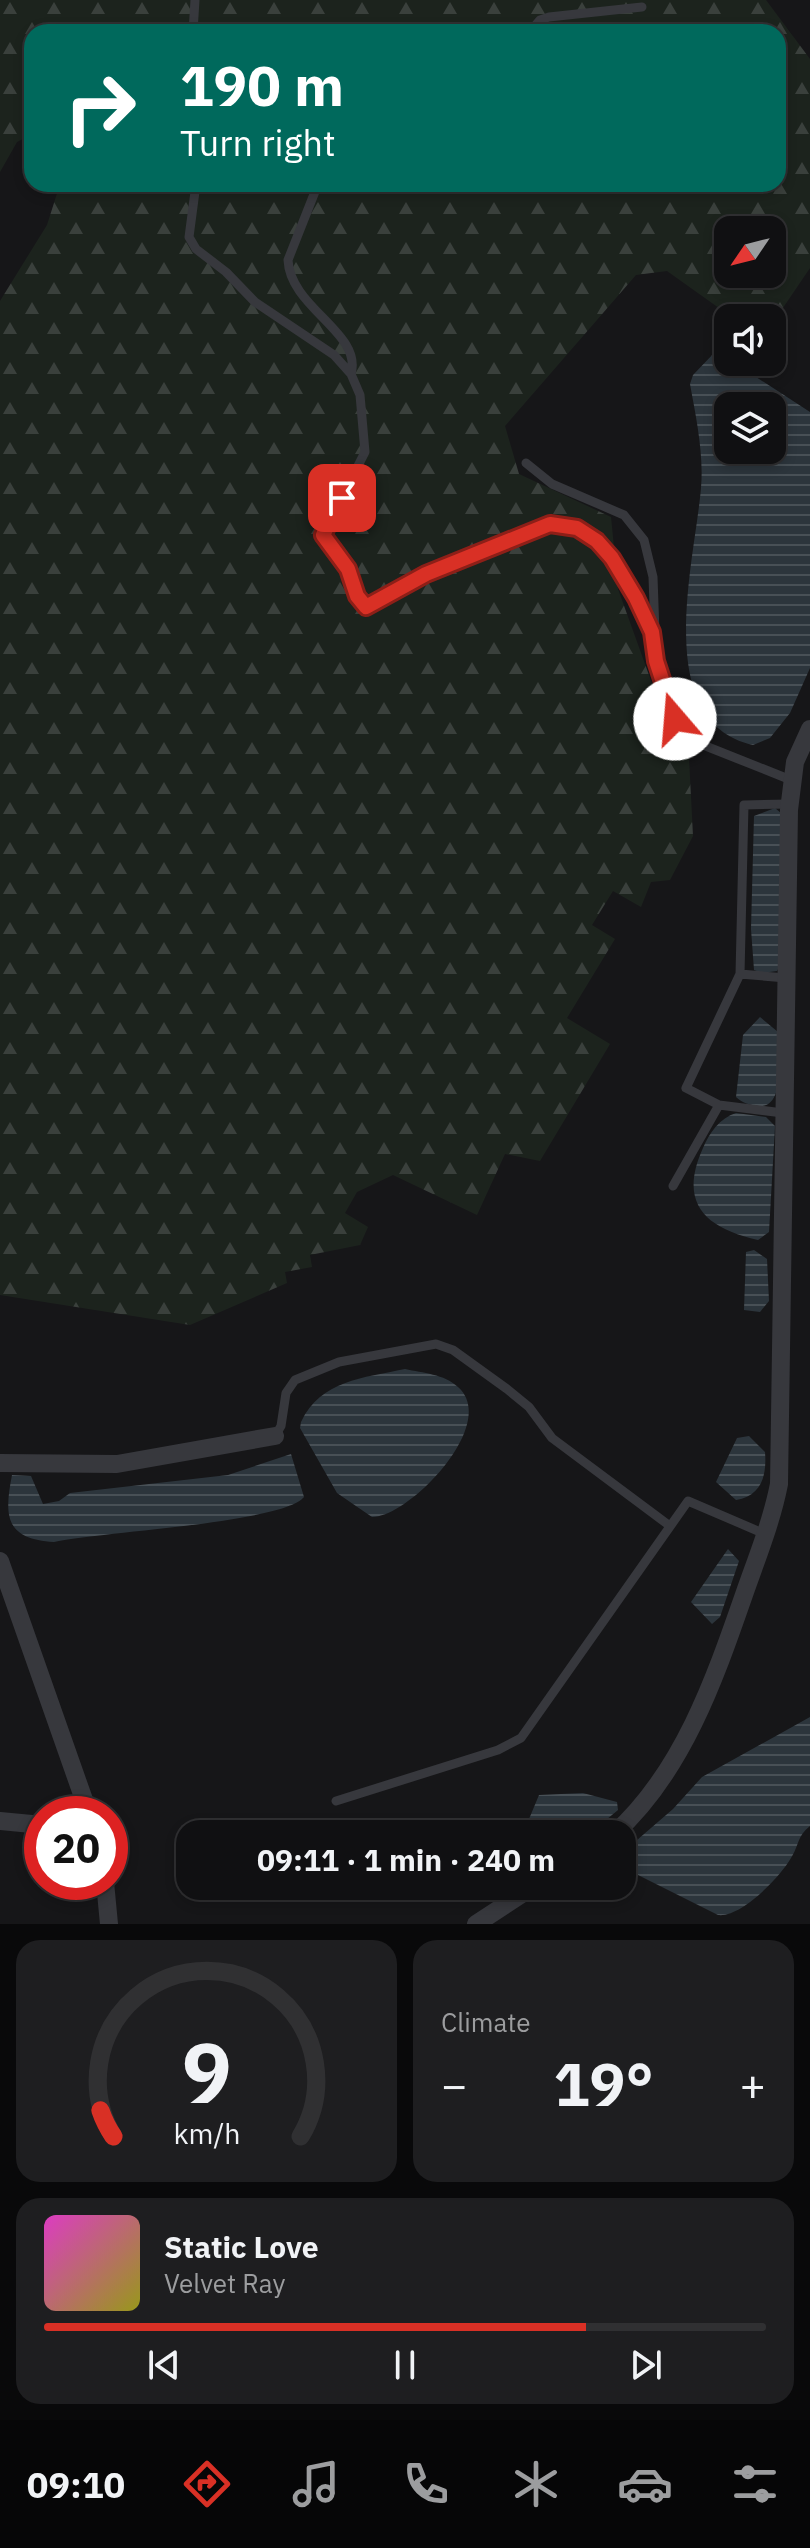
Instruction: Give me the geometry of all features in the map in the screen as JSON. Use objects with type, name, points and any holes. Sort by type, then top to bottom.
[{"type":"street","points":[[628,1820],[696,1719],[765,1534],[779,1484],[789,804],[791,780],[810,729]]},
{"type":"street","points":[[0,1463],[117,1464],[275,1436]]},
{"type":"street","points":[[0,1561],[83,1796]]},
{"type":"street","points":[[0,1821],[24,1823]]},
{"type":"street","points":[[107,1900],[109,1924]]},
{"type":"street","points":[[476,1924],[513,1900]]},
{"type":"lane","points":[[194,24],[196,2]]},
{"type":"lane","points":[[537,24],[549,17],[642,7]]},
{"type":"lane","points":[[195,192],[189,237],[196,249],[226,272],[255,302],[334,355],[351,374],[363,407],[365,452],[323,535],[348,569],[357,596],[366,607],[426,574],[559,523],[585,532],[612,558],[652,632]]},
{"type":"lane","points":[[315,192],[288,260],[288,270],[319,317],[347,343],[352,356],[351,374]]},
{"type":"lane","points":[[526,463],[552,484],[624,515],[634,525],[649,553],[656,661],[675,719],[688,739],[791,780]]},
{"type":"lane","points":[[783,1113],[719,1105],[686,1088],[740,974],[744,805],[789,804]]},
{"type":"lane","points":[[740,974],[786,978]]},
{"type":"lane","points":[[673,1186],[719,1105]]},
{"type":"lane","points":[[275,1436],[281,1426],[286,1393],[295,1380],[339,1362],[436,1344],[453,1350],[507,1389],[529,1407],[552,1438],[670,1526]]},
{"type":"lane","points":[[336,1801],[498,1750],[521,1738],[688,1501],[765,1534]]},
{"type":"green space","points":[[0,0],[766,0],[784,24],[24,24],[24,138],[17,142],[0,172]]},
{"type":"green space","points":[[786,27],[810,59],[810,268],[786,304],[714,304],[667,271],[636,275],[505,426],[519,474],[611,517],[618,589],[673,742],[689,758],[693,836],[670,880],[651,882],[641,907],[613,891],[592,925],[615,939],[567,1018],[610,1044],[540,1161],[505,1154],[477,1215],[393,1175],[357,1192],[345,1213],[368,1227],[360,1245],[310,1255],[312,1267],[285,1272],[287,1283],[190,1325],[0,1295],[0,301],[47,225],[57,192],[786,192]]},
{"type":"shaded area","points":[[714,353],[714,376],[755,376],[779,392],[714,392],[714,464],[786,464],[786,396],[810,412],[810,668],[790,713],[770,738],[753,745],[721,730],[701,705],[690,673],[686,635],[688,595],[702,475],[690,384],[693,375]]},
{"type":"shaded area","points":[[775,808],[782,814],[779,967],[777,971],[762,973],[754,970],[751,929],[754,816]]},
{"type":"shaded area","points":[[760,1017],[778,1032],[779,1076],[774,1098],[768,1104],[759,1106],[736,1097],[743,1035]]},
{"type":"shaded area","points":[[736,1113],[766,1117],[775,1126],[769,1232],[758,1240],[739,1235],[711,1220],[695,1198],[696,1167],[705,1142],[720,1122]]},
{"type":"shaded area","points":[[754,1250],[767,1259],[769,1301],[760,1312],[744,1310],[746,1252]]},
{"type":"shaded area","points":[[405,1369],[440,1377],[458,1387],[468,1403],[467,1423],[459,1445],[426,1486],[388,1513],[372,1517],[337,1493],[300,1428],[301,1422],[309,1408],[332,1389],[359,1379]]},
{"type":"shaded area","points":[[749,1436],[765,1452],[765,1469],[757,1489],[745,1498],[736,1500],[716,1482],[737,1438]]},
{"type":"shaded area","points":[[291,1454],[304,1497],[289,1506],[262,1514],[54,1542],[26,1536],[17,1530],[9,1513],[12,1475],[31,1476],[43,1504],[59,1501],[70,1493],[228,1475]]},
{"type":"shaded area","points":[[728,1549],[739,1561],[720,1617],[712,1624],[691,1602]]},
{"type":"shaded area","points":[[810,1717],[810,1826],[786,1866],[769,1885],[738,1910],[727,1914],[718,1915],[636,1874],[636,1841],[673,1809],[702,1777]]},
{"type":"shaded area","points":[[583,1793],[617,1802],[618,1810],[606,1820],[530,1820],[539,1795]]},
{"type":"route","points":[[342,498],[323,535],[348,569],[357,596],[366,607],[426,574],[550,524],[559,523],[585,532],[612,558],[636,598],[652,632],[656,661],[675,719]]}]
